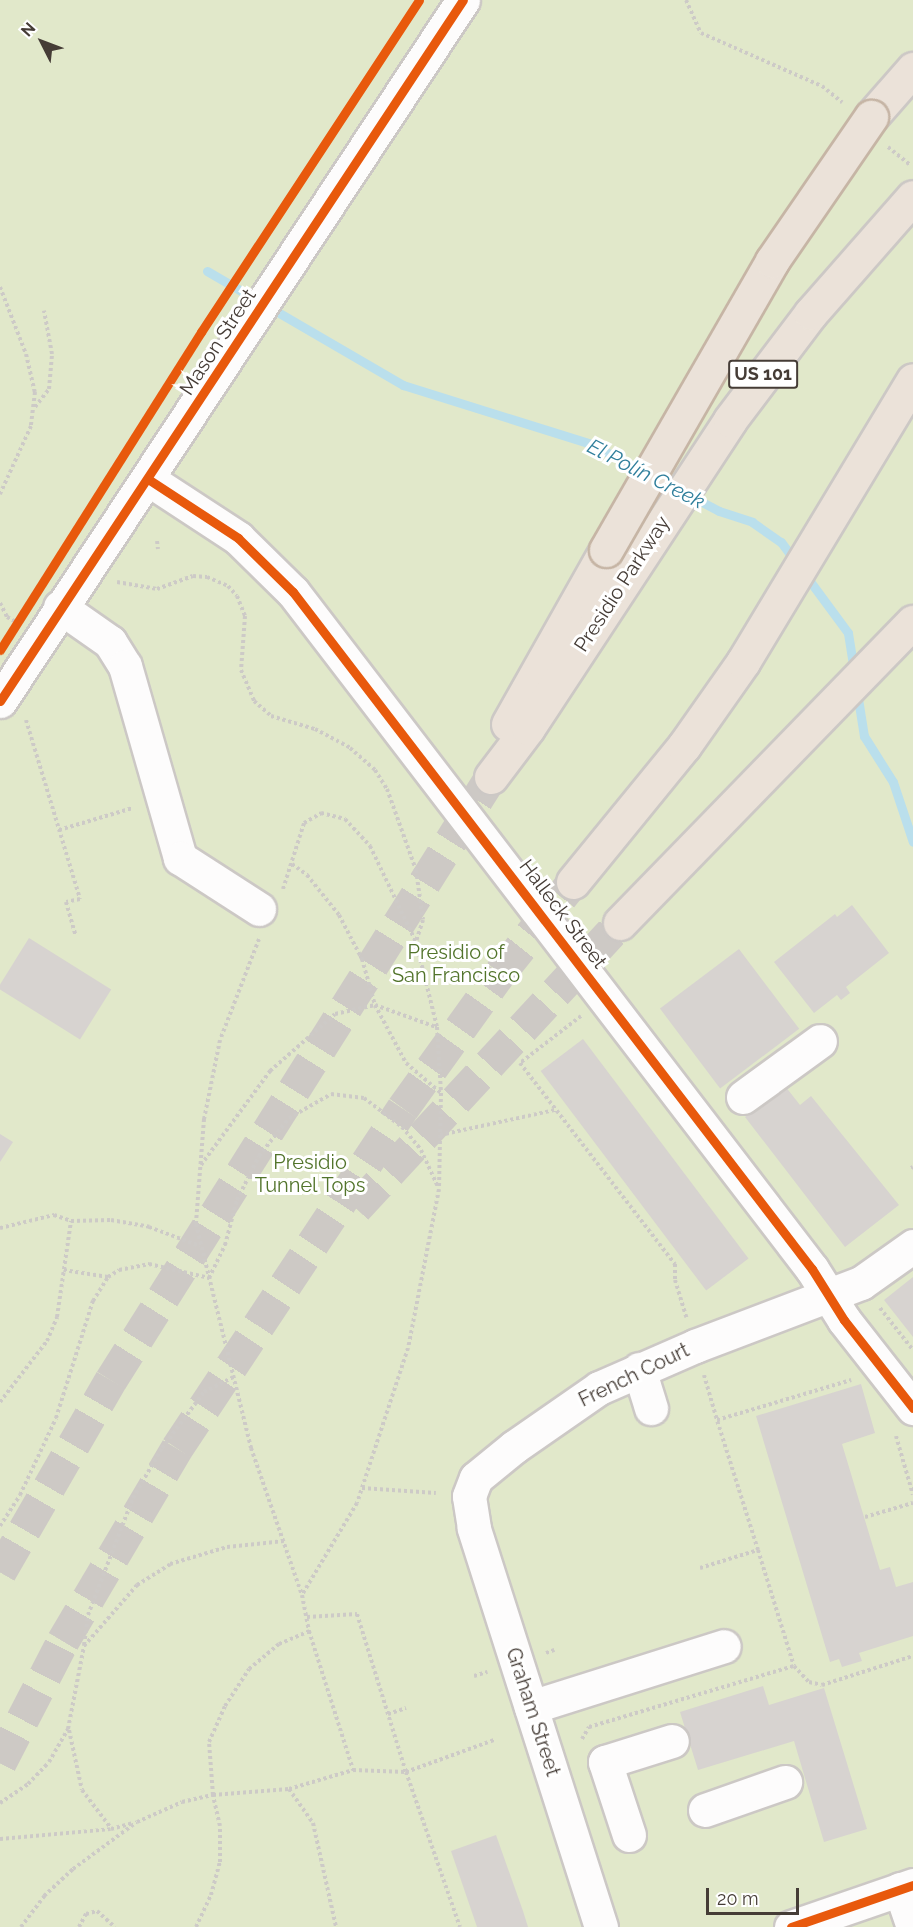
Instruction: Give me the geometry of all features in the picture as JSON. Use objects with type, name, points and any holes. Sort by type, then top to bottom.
[{"type":"highway","points":[[491,777],[510,717],[620,558],[791,230],[850,144],[913,69]]},
{"type":"highway","name":"Presidio Parkway","points":[[620,558],[770,365],[913,197]]},
{"type":"highway","points":[[573,882],[684,746],[773,616],[913,380]]},
{"type":"highway","points":[[620,923],[913,622]]},
{"type":"street","name":"Mason Street","points":[[0,701],[463,0]]},
{"type":"street","name":"Halleck Street","points":[[148,479],[238,538],[280,576],[812,1269],[903,1416]]},
{"type":"street","points":[[60,607],[110,642],[125,666],[180,858],[266,914]]},
{"type":"street","points":[[743,1097],[820,1041]]},
{"type":"street","name":"French Court","points":[[470,1496],[476,1478],[514,1447],[598,1388],[639,1369],[861,1283],[913,1246]]},
{"type":"street","points":[[639,1369],[651,1408]]},
{"type":"street","name":"Graham Street","points":[[470,1496],[474,1528],[601,1927]]},
{"type":"street","points":[[531,1707],[724,1646]]},
{"type":"street","points":[[578,1852],[622,1838],[605,1762],[672,1740]]},
{"type":"street","points":[[705,1810],[785,1782]]},
{"type":"street","points":[[791,1927],[907,1887],[913,1927]]},
{"type":"path","points":[[686,0],[701,33],[822,86]]},
{"type":"path","points":[[0,287],[32,373],[35,408],[31,426],[0,494]]},
{"type":"path","points":[[35,408],[49,389],[52,354],[44,311]]},
{"type":"path","points":[[158,541],[158,549]]},
{"type":"path","points":[[115,581],[157,589],[193,576],[207,577],[228,586],[237,596],[245,616],[241,670],[254,700],[272,716],[315,729],[350,748],[375,770],[387,789],[416,870],[423,920],[416,942]]},
{"type":"path","points":[[0,604],[7,616],[17,623]]},
{"type":"path","points":[[12,632],[23,614]]},
{"type":"path","points":[[26,720],[80,899],[66,902],[76,936]]},
{"type":"path","points":[[59,830],[117,813]]},
{"type":"path","points":[[302,1595],[362,1488],[408,1348],[439,1189],[441,1093],[437,1027],[416,942],[370,846],[345,819],[321,813],[304,823],[292,864],[266,914],[220,1040],[204,1119],[196,1224],[251,1448],[302,1595],[309,1631],[353,1770]]},
{"type":"path","points":[[292,864],[307,875],[339,915],[362,959],[375,1005],[406,1063],[441,1093]]},
{"type":"path","points":[[201,1166],[255,1088],[291,1050],[335,1014],[375,1005],[437,1027]]},
{"type":"path","points":[[582,1016],[520,1063],[675,1264],[675,1280],[689,1326]]},
{"type":"path","points":[[209,1278],[225,1245],[237,1200],[259,1156],[289,1118],[317,1099],[346,1094],[378,1107],[421,1150],[439,1189]]},
{"type":"path","points":[[440,1135],[555,1110]]},
{"type":"path","points":[[0,1228],[54,1215],[71,1221],[111,1220],[149,1227],[200,1246]]},
{"type":"path","points":[[0,1402],[47,1341],[57,1317],[71,1221]]},
{"type":"path","points":[[0,1526],[20,1495],[56,1418],[93,1301],[108,1277],[119,1270],[149,1264],[209,1278]]},
{"type":"path","points":[[64,1270],[108,1277]]},
{"type":"path","points":[[875,1301],[913,1350]]},
{"type":"path","points":[[701,1364],[794,1666],[809,1682],[822,1685],[913,1656]]},
{"type":"path","points":[[0,1803],[28,1784],[49,1762],[68,1729],[88,1615],[133,1498],[162,1448],[204,1392],[233,1377]]},
{"type":"path","points":[[717,1420],[857,1378]]},
{"type":"path","points":[[903,1416],[913,1496]]},
{"type":"path","points":[[362,1488],[436,1493]]},
{"type":"path","points":[[866,1517],[913,1503]]},
{"type":"path","points":[[84,1646],[136,1585],[170,1564],[227,1547],[284,1541]]},
{"type":"path","points":[[700,1568],[758,1550]]},
{"type":"path","points":[[307,1617],[357,1614],[406,1772],[460,1927]]},
{"type":"path","points":[[196,1927],[211,1896],[220,1862],[220,1826],[213,1795],[210,1742],[225,1706],[249,1669],[279,1644],[309,1631]]},
{"type":"path","points":[[583,1748],[582,1738],[589,1727],[794,1666]]},
{"type":"path","points":[[388,1713],[406,1708]]},
{"type":"path","points":[[68,1729],[82,1790],[111,1829]]},
{"type":"path","points":[[0,1839],[111,1829],[137,1822],[182,1802],[213,1795],[289,1789],[353,1770],[406,1772],[494,1740]]},
{"type":"path","points":[[289,1789],[313,1823],[336,1927]]},
{"type":"path","points":[[21,1927],[44,1896],[74,1869],[137,1822]]},
{"type":"path","points":[[79,1927],[86,1914],[97,1911],[115,1927]]},
{"type":"green space","name":"Presidio of San Francisco","points":[[0,0],[913,0],[913,1927],[0,1927]]},
{"type":"building","points":[[852,905],[889,953],[846,987],[850,993],[841,1000],[837,995],[814,1013],[774,962],[835,914],[837,917]]},
{"type":"building","points":[[29,938],[111,989],[80,1039],[0,989],[0,984]]},
{"type":"building","points":[[739,949],[799,1029],[720,1088],[660,1009]]},
{"type":"building","points":[[583,1039],[748,1259],[706,1291],[541,1071]]},
{"type":"building","points":[[785,1086],[800,1105],[811,1096],[899,1205],[845,1247],[745,1117]]},
{"type":"building","points":[[0,1134],[13,1142],[0,1162]]},
{"type":"building","points":[[913,1277],[913,1337],[884,1300]]},
{"type":"building","points":[[861,1384],[875,1433],[842,1444],[880,1570],[890,1567],[896,1587],[913,1582],[913,1636],[859,1653],[862,1661],[842,1667],[839,1659],[830,1662],[756,1416]]},
{"type":"building","points":[[763,1686],[769,1705],[824,1688],[867,1829],[824,1842],[794,1741],[698,1770],[680,1712]]},
{"type":"building","points":[[496,1835],[528,1927],[477,1927],[451,1851]]},
{"type":"waterway","name":"El Polín Creek","points":[[207,271],[403,385],[591,444],[719,511],[752,522],[781,542],[848,633],[854,672]]},
{"type":"waterway","name":"El Polín Creek","points":[[857,692],[864,736],[893,782],[913,842]]},
{"type":"tunnel","points":[[0,1572],[111,1380],[491,777]]},
{"type":"tunnel","points":[[0,1763],[63,1641],[177,1448],[403,1108],[500,973],[573,882]]},
{"type":"tunnel","points":[[356,1208],[620,923]]},
{"type":"cycle path","points":[[0,650],[201,332],[419,0]]},
{"type":"cycle path","points":[[0,701],[463,0]]},
{"type":"cycle path","points":[[148,479],[238,538],[293,592],[812,1269],[844,1320],[913,1408]]},
{"type":"cycle path","points":[[791,1927],[913,1885]]},
{"type":"park label","name":"Presidio Tunnel Tops","points":[[310,1174]]}]
